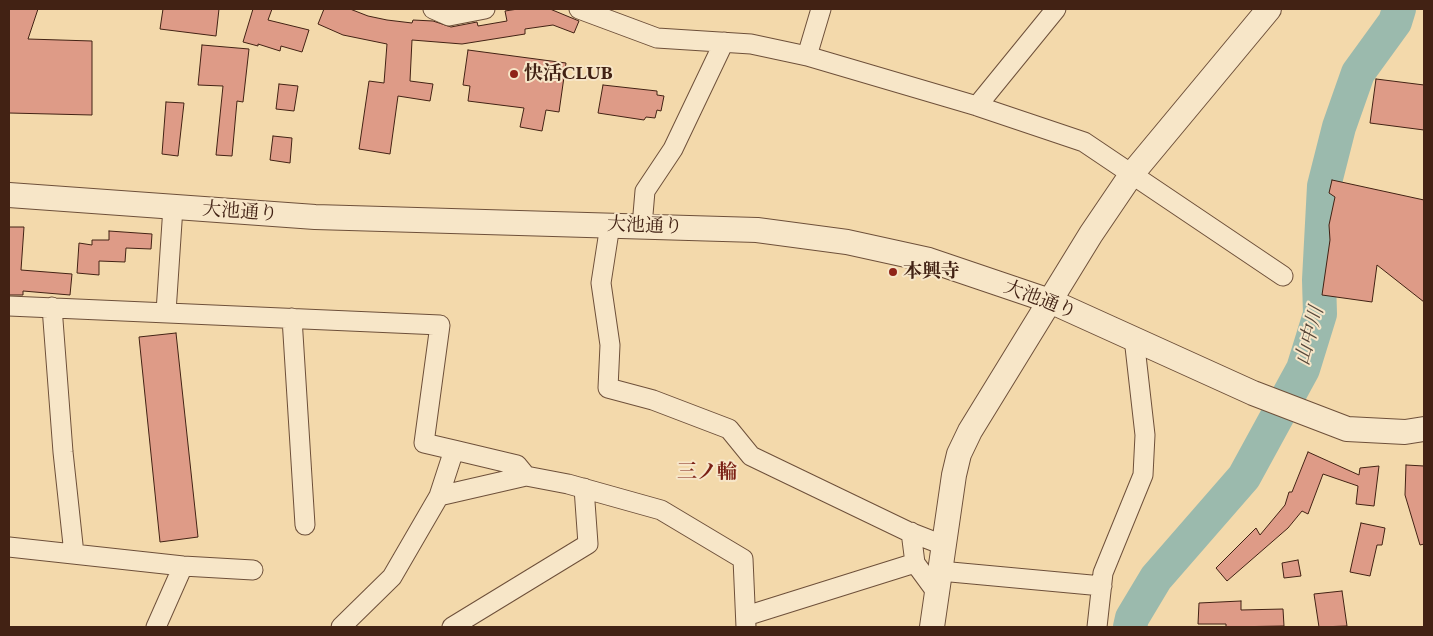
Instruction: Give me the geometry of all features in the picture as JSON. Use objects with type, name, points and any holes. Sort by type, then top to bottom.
[{"type":"street","points":[[433,9],[449,16],[484,9]]},
{"type":"street","points":[[580,9],[657,38],[751,44],[807,56],[976,106],[1084,142],[1131,176],[1283,276]]},
{"type":"street","points":[[807,56],[821,9]]},
{"type":"street","points":[[976,106],[1056,9]]},
{"type":"street","points":[[932,627],[954,476],[960,454],[970,431],[1050,301],[1131,176],[1269,9]]},
{"type":"street","points":[[642,226],[645,191],[674,149],[724,42]]},
{"type":"street","name":"大池通り","points":[[9,195],[316,217],[610,224],[757,230],[846,242],[929,260],[1050,301],[1299,412],[1347,429],[1405,432],[1424,429]]},
{"type":"street","points":[[166,312],[173,207]]},
{"type":"street","points":[[610,224],[601,282],[610,345],[608,388],[653,400],[729,430],[751,456],[912,532],[943,544]]},
{"type":"street","points":[[9,306],[440,326],[424,443],[517,465],[526,476]]},
{"type":"street","points":[[52,307],[63,452],[74,554]]},
{"type":"street","points":[[292,318],[305,525]]},
{"type":"street","points":[[1097,627],[1103,573],[1143,475],[1145,435],[1134,338]]},
{"type":"street","points":[[342,627],[392,577],[439,496],[454,450]]},
{"type":"street","points":[[439,496],[526,476],[584,488],[660,510],[742,559],[746,621],[915,563]]},
{"type":"street","points":[[452,627],[588,544],[584,488]]},
{"type":"street","points":[[912,532],[915,563],[938,582],[1102,586]]},
{"type":"street","points":[[9,548],[183,566],[253,570]]},
{"type":"street","points":[[156,627],[183,566]]},
{"type":"building","points":[[9,9],[38,9],[28,39],[92,41],[92,115],[9,113]]},
{"type":"building","points":[[163,9],[219,9],[216,36],[160,29]]},
{"type":"building","points":[[253,9],[272,9],[268,20],[309,30],[302,52],[281,46],[280,51],[258,44],[258,46],[243,42]]},
{"type":"building","points":[[324,9],[350,9],[368,16],[387,20],[412,23],[413,20],[433,21],[451,27],[477,22],[478,26],[507,21],[505,11],[518,9],[550,9],[579,21],[574,33],[553,25],[525,29],[525,34],[462,44],[412,40],[410,81],[433,84],[430,101],[398,96],[390,154],[359,149],[369,81],[384,83],[387,44],[343,35],[318,24]]},
{"type":"building","points":[[202,45],[249,49],[243,102],[237,101],[232,156],[216,155],[223,86],[198,85]]},
{"type":"building","name":"快活CLUB","points":[[468,50],[566,63],[559,112],[546,110],[542,131],[520,127],[524,108],[468,101],[470,86],[463,85]]},
{"type":"building","points":[[1376,79],[1424,85],[1424,130],[1370,123]]},
{"type":"building","points":[[279,84],[298,86],[294,111],[276,109]]},
{"type":"building","points":[[603,85],[657,91],[657,95],[664,96],[661,111],[657,110],[655,118],[646,117],[644,120],[598,113]]},
{"type":"building","points":[[166,102],[184,103],[178,156],[162,154]]},
{"type":"building","points":[[273,136],[292,138],[290,163],[270,160]]},
{"type":"building","points":[[1332,180],[1424,200],[1424,302],[1377,265],[1372,302],[1322,295],[1330,240],[1329,225],[1335,197],[1329,193]]},
{"type":"building","points":[[9,227],[24,227],[21,270],[72,274],[70,295],[23,291],[23,295],[9,295]]},
{"type":"building","points":[[109,231],[152,234],[151,249],[126,248],[125,262],[99,261],[99,275],[77,273],[79,243],[92,245],[92,240],[109,240]]},
{"type":"building","points":[[176,333],[198,537],[160,542],[139,337]]},
{"type":"building","points":[[1308,452],[1359,475],[1360,468],[1379,466],[1374,506],[1356,504],[1358,486],[1323,474],[1308,514],[1302,511],[1288,528],[1227,581],[1216,568],[1256,528],[1260,535],[1285,505],[1289,492],[1292,492]]},
{"type":"building","points":[[1406,465],[1424,466],[1424,544],[1420,545],[1405,495]]},
{"type":"building","points":[[1361,523],[1385,528],[1382,545],[1377,545],[1370,576],[1350,572]]},
{"type":"building","points":[[1298,560],[1301,576],[1284,578],[1282,563]]},
{"type":"building","points":[[1342,591],[1347,626],[1319,627],[1314,594]]},
{"type":"building","points":[[1241,601],[1241,610],[1283,609],[1284,626],[1226,627],[1226,624],[1198,624],[1199,603]]},
{"type":"waterway","name":"山中川","points":[[1130,627],[1132,618],[1156,578],[1244,477],[1303,369],[1320,314],[1319,280],[1324,186],[1339,127],[1358,73],[1395,22],[1399,9]]},
{"type":"place","name":"快活CLUB","points":[[514,74]]},
{"type":"place","name":"本興寺","points":[[893,272]]},
{"type":"district","name":"三ノ輪","points":[[707,473]]}]
